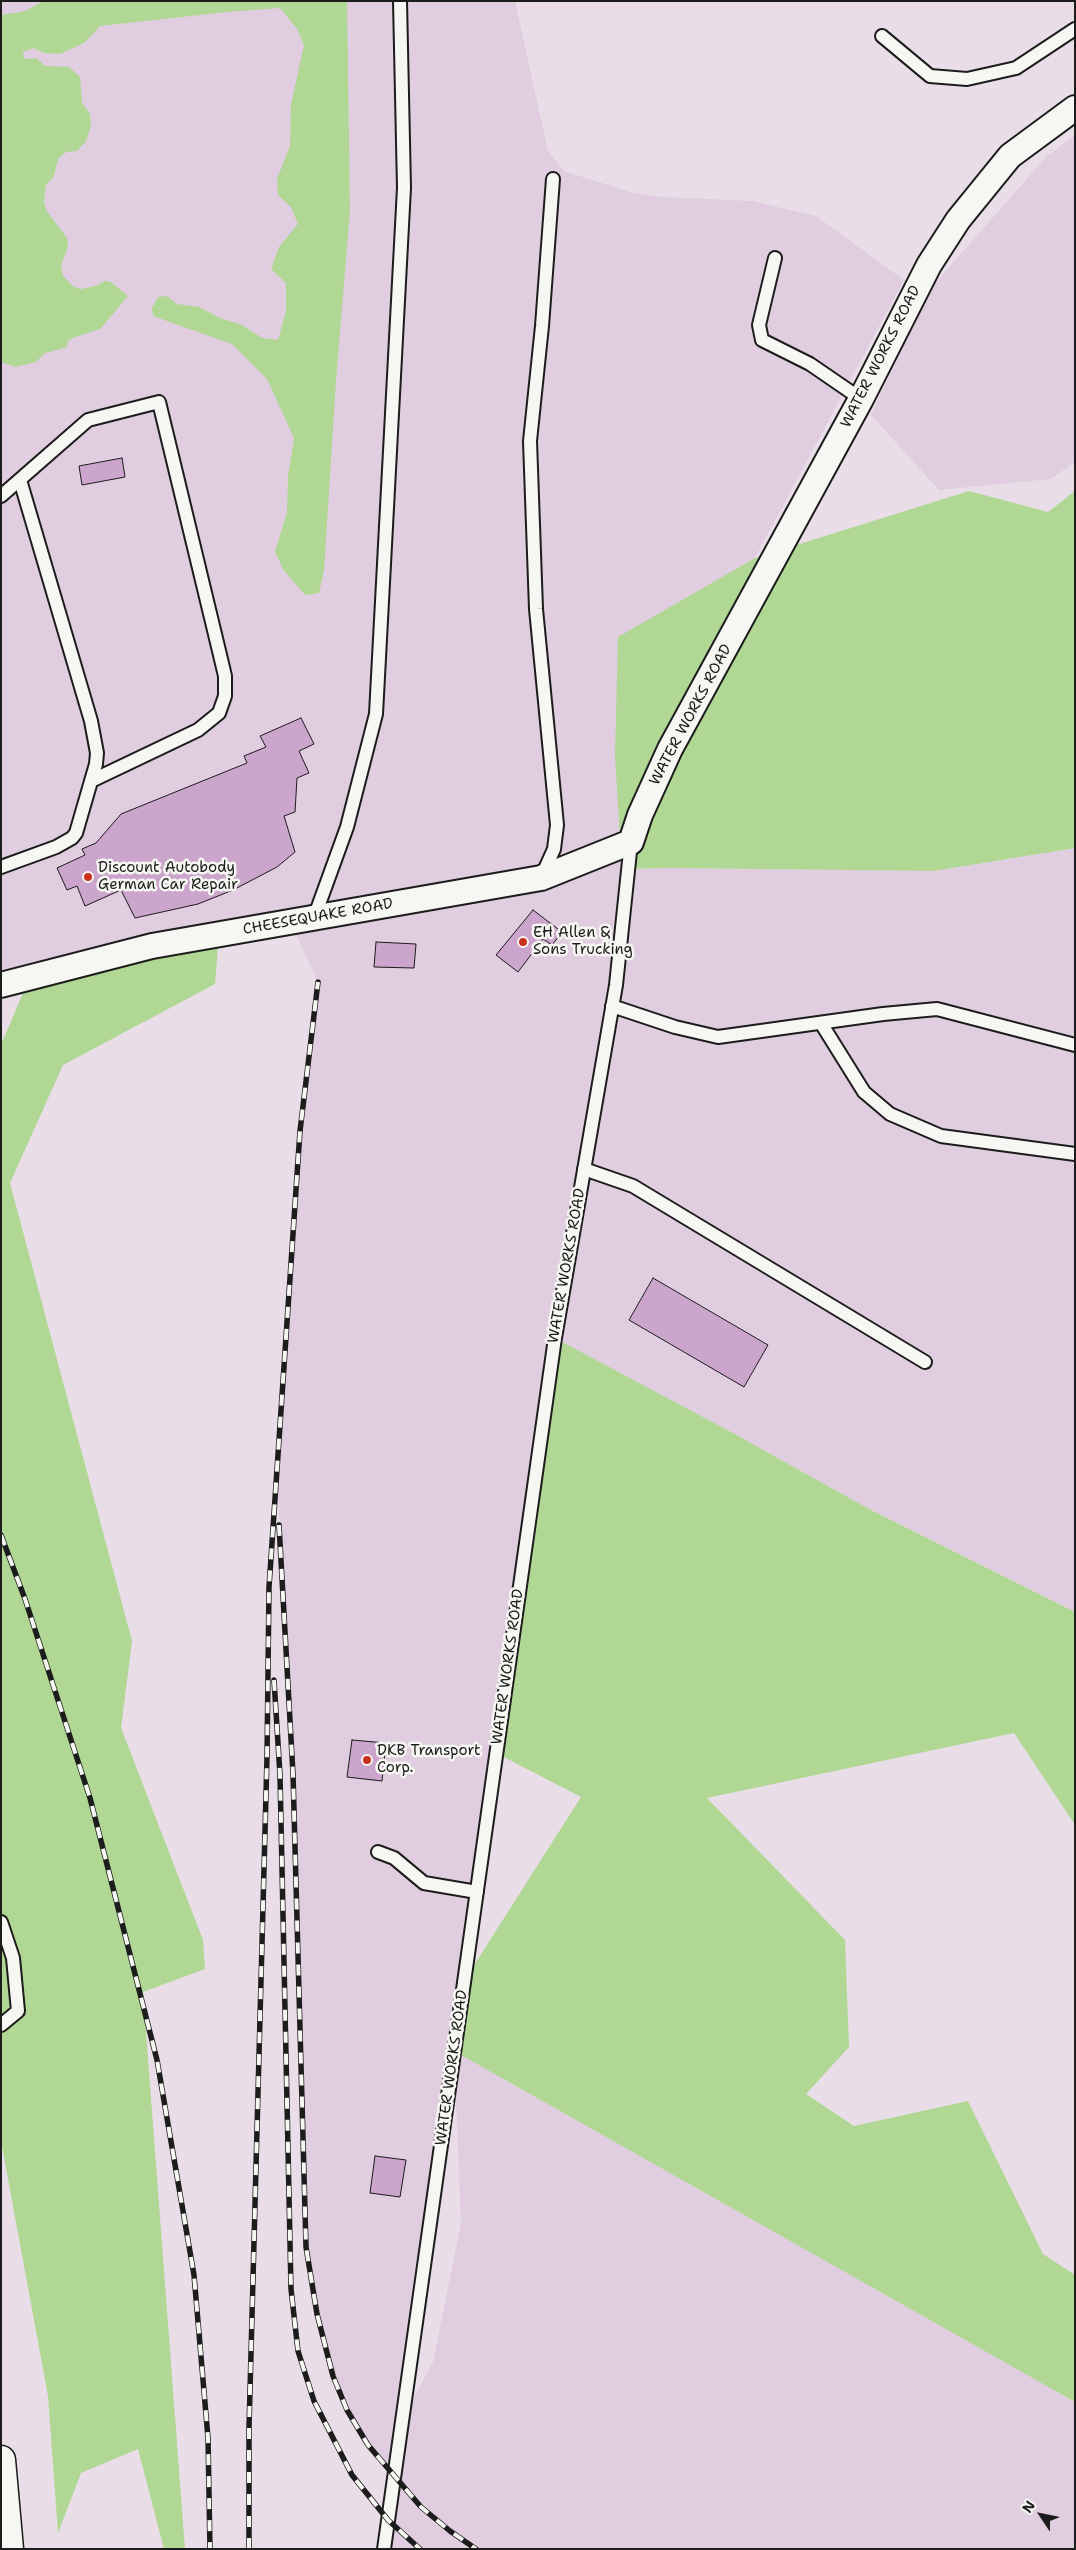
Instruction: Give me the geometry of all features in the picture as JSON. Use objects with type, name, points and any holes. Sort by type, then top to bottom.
[{"type":"main road","points":[[1,2460],[9,2549]]},
{"type":"street","name":"WATER WORKS ROAD","points":[[632,842],[640,815],[670,749],[861,399],[929,265],[958,220],[1010,156],[1075,108]]},
{"type":"street","name":"CHEESEQUAKE ROAD","points":[[1,985],[152,946],[541,878],[632,842]]},
{"type":"lane","points":[[314,918],[347,827],[376,714],[404,188],[400,1]]},
{"type":"lane","points":[[882,36],[930,76],[967,79],[1016,68],[1075,29]]},
{"type":"lane","points":[[541,878],[554,849],[557,825],[536,609],[530,441],[542,326],[553,179]]},
{"type":"lane","points":[[776,258],[760,325],[762,340],[810,364],[861,399]]},
{"type":"lane","points":[[1,496],[88,420],[160,402],[225,676],[225,696],[219,713],[198,730],[91,781]]},
{"type":"lane","points":[[1,867],[72,838],[76,833],[96,764],[96,741],[20,480]]},
{"type":"lane","name":"WATER WORKS ROAD","points":[[384,2549],[555,1338],[612,1006],[632,842]]},
{"type":"lane","points":[[612,1006],[675,1027],[718,1037],[936,1009],[1075,1045]]},
{"type":"lane","points":[[821,1023],[864,1092],[890,1114],[941,1136],[1075,1154]]},
{"type":"lane","points":[[584,1169],[633,1186],[924,1362]]},
{"type":"lane","points":[[378,1852],[394,1858],[424,1883],[476,1892]]},
{"type":"lane","points":[[1,1922],[13,1958],[18,2012],[1,2025]]},
{"type":"shaded area","points":[[1,1],[515,1],[548,151],[564,171],[630,192],[661,197],[752,201],[816,216],[904,280],[755,558],[701,590],[622,869],[934,871],[1075,848],[1075,1612],[869,1509],[733,1433],[555,1338],[397,2429],[433,2362],[461,2223],[454,2051],[1075,2402],[1075,2549],[386,2549],[394,2475],[368,2445],[347,2410],[333,2376],[317,2314],[306,2247],[293,1774],[277,1475],[300,1131],[318,982],[293,928],[1,986]]},
{"type":"shaded area","points":[[1075,135],[1075,462],[1051,479],[939,490],[871,415],[929,290],[1046,157]]},
{"type":"green space","points":[[44,1],[347,1],[350,210],[336,381],[324,570],[319,593],[305,595],[283,569],[275,552],[287,512],[288,476],[294,438],[267,379],[232,344],[153,316],[152,308],[158,297],[167,296],[177,304],[199,307],[220,318],[242,325],[262,338],[278,340],[286,311],[286,283],[271,269],[279,247],[298,224],[291,207],[278,195],[277,179],[290,146],[291,105],[304,45],[298,30],[280,8],[227,12],[100,26],[84,43],[60,54],[44,53],[33,48],[23,52],[24,59],[36,58],[45,66],[69,67],[80,77],[82,103],[90,114],[91,126],[86,141],[77,151],[66,152],[58,159],[54,176],[46,185],[44,202],[46,210],[67,238],[68,247],[61,265],[63,276],[74,287],[81,289],[96,286],[104,281],[111,282],[128,296],[100,329],[75,337],[68,341],[67,347],[45,353],[36,362],[15,367],[1,362],[1,15],[25,11]]},
{"type":"green space","points":[[969,491],[1048,512],[1075,491],[1075,848],[934,871],[622,869],[615,756],[618,637],[755,558]]},
{"type":"green space","points":[[219,933],[215,984],[63,1065],[10,1183],[132,1641],[121,1728],[203,1940],[205,1969],[143,1992],[185,2549],[164,2549],[138,2449],[81,2473],[58,2533],[48,2396],[1,2141],[1,1045],[28,981]]},
{"type":"green space","points":[[555,1338],[733,1433],[869,1509],[1075,1612],[1075,1825],[1014,1733],[707,1798],[845,1940],[849,2047],[806,2094],[854,2126],[968,2101],[1043,2254],[1075,2275],[1075,2402],[454,2051],[464,1981],[581,1797],[496,1753]]},
{"type":"building","points":[[122,458],[125,477],[82,485],[79,466]]},
{"type":"building","points":[[301,718],[314,744],[299,751],[309,773],[297,778],[295,812],[284,816],[295,852],[277,867],[233,890],[198,904],[135,918],[121,890],[85,906],[77,886],[67,890],[57,868],[85,855],[82,849],[96,843],[121,814],[247,763],[244,756],[266,747],[260,736]]},
{"type":"building","name":"EH Allen & Sons Trucking","points":[[533,910],[562,932],[552,945],[543,939],[518,972],[496,955]]},
{"type":"building","points":[[376,942],[416,944],[414,968],[374,967]]},
{"type":"building","points":[[653,1278],[768,1345],[744,1387],[629,1320]]},
{"type":"building","name":"DKB Transport Corp.","points":[[352,1740],[386,1743],[382,1781],[347,1777]]},
{"type":"building","points":[[375,2156],[406,2160],[400,2197],[370,2193]]},
{"type":"railway","points":[[249,2549],[249,2428],[267,1757],[269,1587],[300,1131],[318,982]]},
{"type":"railway","points":[[279,1525],[293,1774],[306,2247],[317,2314],[333,2376],[347,2410],[368,2445],[421,2507],[476,2549]]},
{"type":"railway","points":[[1,1535],[25,1599],[90,1798],[157,2060],[194,2275],[208,2438],[210,2549]]},
{"type":"railway","points":[[274,1680],[280,1775],[291,2289],[298,2351],[314,2401],[352,2475],[388,2520],[420,2549]]},
{"type":"place","name":"Discount Autobody German Car Repair","points":[[88,877]]},
{"type":"place","name":"EH Allen & Sons Trucking","points":[[523,942]]},
{"type":"place","name":"DKB Transport Corp.","points":[[367,1760]]}]
